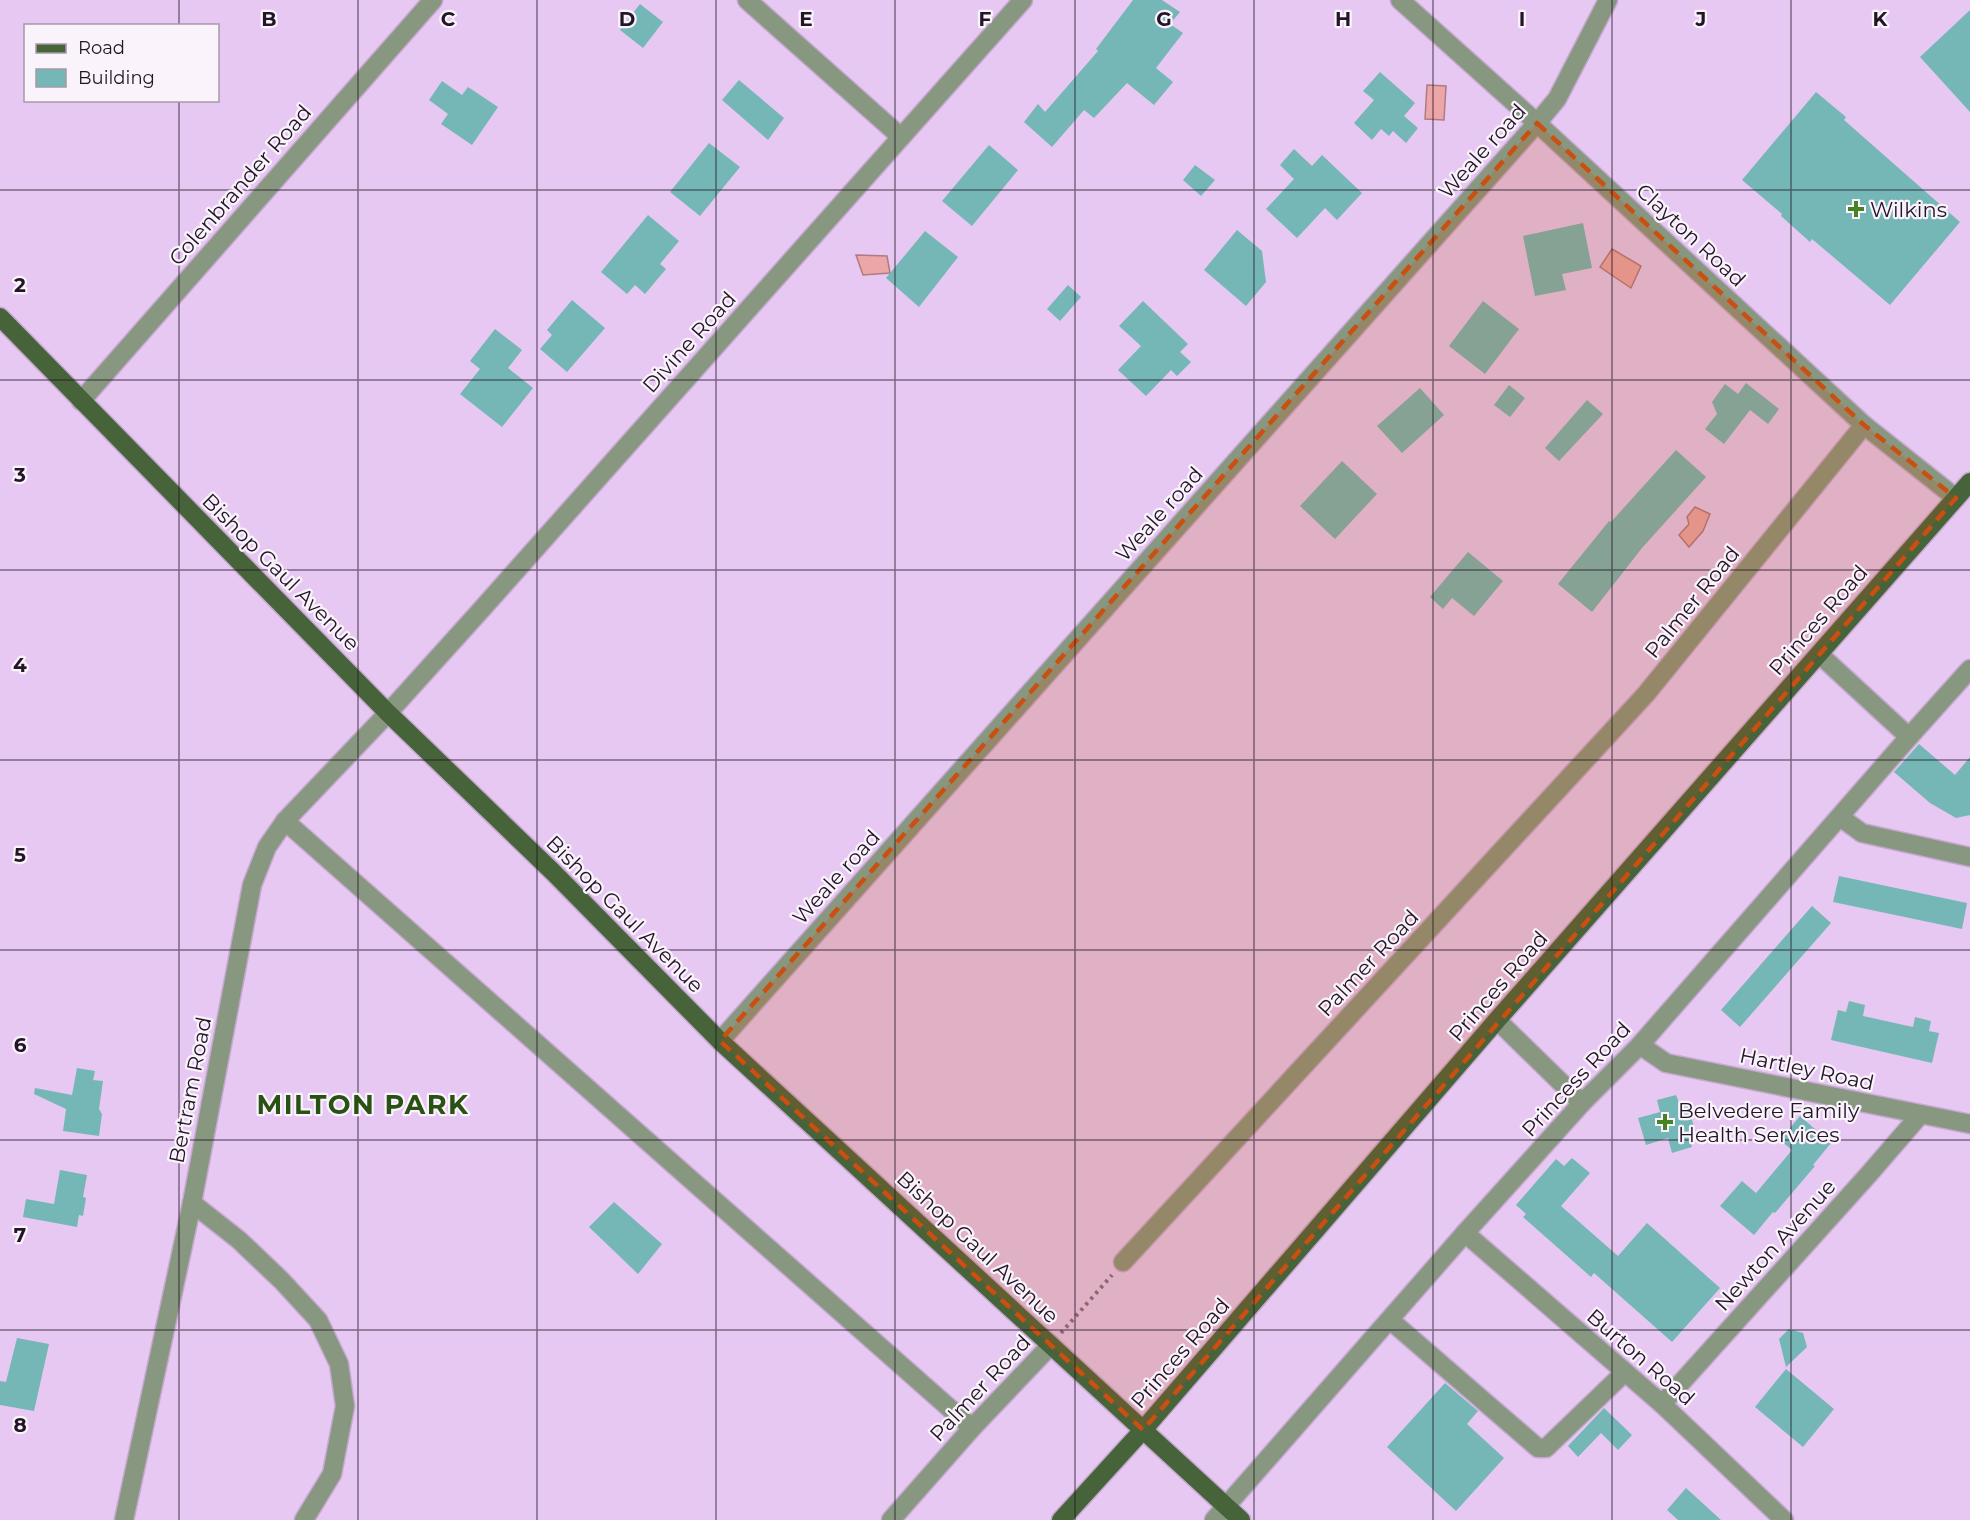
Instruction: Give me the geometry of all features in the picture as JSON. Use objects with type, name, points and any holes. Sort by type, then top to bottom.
[{"type":"main road","name":"Bishop Gaul Avenue","points":[[0,317],[388,713],[554,873],[720,1041],[1143,1430],[1220,1513],[1241,1520]]},
{"type":"main road","name":"Princes Road","points":[[1061,1520],[1143,1430],[1497,1020],[1970,482]]},
{"type":"street","name":"Colenbrander Road","points":[[81,401],[433,0]]},
{"type":"street","points":[[747,0],[901,137]]},
{"type":"street","name":"Divine Road","points":[[388,713],[1023,0]]},
{"type":"street","name":"Clayton Road","points":[[1400,0],[1537,123],[1864,425],[1956,498]]},
{"type":"street","name":"Weale road","points":[[720,1041],[1537,123],[1557,99],[1608,0]]},
{"type":"street","name":"Palmer Road","points":[[1123,1262],[1646,694],[1864,425]]},
{"type":"street","points":[[1819,654],[1909,737]]},
{"type":"street","name":"Princess Road","points":[[1220,1513],[1465,1233],[1582,1103],[1640,1045],[1970,669]]},
{"type":"street","name":"Bertram Road","points":[[124,1520],[192,1203],[252,885],[267,847],[285,820],[388,713]]},
{"type":"street","points":[[1840,818],[1862,833],[1970,857]]},
{"type":"street","points":[[285,820],[972,1428]]},
{"type":"street","points":[[1497,1020],[1582,1103]]},
{"type":"street","name":"Hartley Road","points":[[1640,1045],[1666,1063],[1970,1124]]},
{"type":"street","name":"Newton Avenue","points":[[1662,1404],[1920,1115]]},
{"type":"street","points":[[192,1203],[239,1240],[318,1320],[339,1364],[345,1406],[332,1474],[304,1520]]},
{"type":"street","name":"Burton Road","points":[[1465,1233],[1662,1404],[1784,1520]]},
{"type":"street","points":[[1390,1320],[1542,1449],[1546,1448],[1625,1372]]},
{"type":"street","name":"Palmer Road","points":[[891,1520],[972,1428],[1051,1345]]},
{"type":"path","name":"Palmer Road","points":[[1051,1345],[1123,1262]]},
{"type":"highlighted area","points":[[1537,123],[1864,425],[1956,498],[1143,1430],[720,1041]]},
{"type":"shaded area","points":[[1427,85],[1446,86],[1444,120],[1425,119]]},
{"type":"shaded area","points":[[1612,249],[1641,266],[1631,288],[1600,267]]},
{"type":"shaded area","points":[[856,255],[887,256],[890,273],[863,275]]},
{"type":"shaded area","points":[[1695,507],[1710,514],[1703,531],[1689,547],[1679,535],[1689,524],[1687,517]]},
{"type":"building","points":[[1133,0],[1162,0],[1180,12],[1170,24],[1183,33],[1156,68],[1173,82],[1154,105],[1127,83],[1094,118],[1084,110],[1052,147],[1024,122],[1038,104],[1045,112],[1098,51],[1096,49]]},
{"type":"building","points":[[640,4],[663,22],[643,48],[620,30]]},
{"type":"building","points":[[1970,10],[1970,112],[1920,57]]},
{"type":"building","points":[[1380,72],[1415,103],[1404,116],[1418,128],[1406,143],[1393,131],[1389,136],[1381,129],[1372,140],[1354,123],[1374,100],[1363,91]]},
{"type":"building","points":[[739,80],[784,118],[768,140],[722,100]]},
{"type":"building","points":[[442,81],[462,95],[468,87],[498,107],[472,145],[441,124],[448,114],[429,100]]},
{"type":"building","points":[[1816,92],[1846,117],[1844,120],[1960,222],[1890,305],[1812,239],[1810,242],[1781,216],[1782,214],[1742,180]]},
{"type":"building","points":[[709,143],[740,167],[700,216],[670,192]]},
{"type":"building","points":[[989,145],[1018,170],[972,226],[942,201]]},
{"type":"building","points":[[1294,149],[1312,166],[1322,155],[1362,193],[1337,220],[1325,208],[1297,238],[1266,209],[1294,179],[1280,165]]},
{"type":"building","points":[[1195,165],[1215,180],[1201,196],[1183,180]]},
{"type":"building","points":[[648,215],[679,241],[660,264],[666,269],[645,294],[635,285],[627,294],[601,272]]},
{"type":"building","points":[[1583,223],[1592,268],[1562,274],[1566,290],[1535,296],[1523,236]]},
{"type":"building","points":[[1237,230],[1262,251],[1266,282],[1246,306],[1204,270]]},
{"type":"building","points":[[925,231],[958,257],[919,307],[886,278]]},
{"type":"building","points":[[1068,285],[1081,297],[1060,321],[1047,309]]},
{"type":"building","points":[[572,300],[605,328],[567,372],[540,349],[552,335],[547,330]]},
{"type":"building","points":[[1143,301],[1188,344],[1180,352],[1191,362],[1177,376],[1171,370],[1146,396],[1118,370],[1141,346],[1119,326]]},
{"type":"building","points":[[1483,301],[1519,329],[1485,374],[1449,346]]},
{"type":"building","points":[[495,329],[522,350],[508,368],[533,388],[502,427],[460,394],[480,369],[470,361]]},
{"type":"building","points":[[1746,383],[1779,409],[1768,424],[1750,410],[1724,444],[1705,429],[1717,414],[1712,402],[1725,384],[1738,394]]},
{"type":"building","points":[[1509,385],[1525,398],[1510,417],[1494,405]]},
{"type":"building","points":[[1420,388],[1444,415],[1402,453],[1377,426]]},
{"type":"building","points":[[1587,400],[1603,414],[1559,461],[1545,448]]},
{"type":"building","points":[[1676,450],[1706,477],[1642,548],[1592,612],[1558,584],[1609,521],[1611,522]]},
{"type":"building","points":[[1342,461],[1377,494],[1335,539],[1300,506]]},
{"type":"building","points":[[1468,552],[1503,581],[1474,616],[1452,598],[1443,609],[1430,597]]},
{"type":"building","points":[[1919,744],[1955,775],[1970,757],[1970,815],[1956,818],[1930,803],[1894,772]]},
{"type":"building","points":[[1839,876],[1967,903],[1962,929],[1833,902]]},
{"type":"building","points":[[1812,906],[1831,923],[1740,1027],[1721,1010]]},
{"type":"building","points":[[1849,1001],[1865,1005],[1863,1016],[1913,1027],[1915,1017],[1931,1021],[1929,1031],[1939,1033],[1932,1063],[1831,1040],[1838,1010],[1846,1012]]},
{"type":"building","points":[[77,1068],[95,1071],[93,1080],[103,1081],[99,1109],[102,1114],[99,1136],[63,1131],[66,1109],[34,1094],[35,1088],[72,1095]]},
{"type":"building","points":[[1676,1095],[1680,1105],[1687,1103],[1695,1130],[1688,1132],[1692,1147],[1672,1153],[1668,1138],[1646,1145],[1638,1118],[1660,1112],[1657,1100]]},
{"type":"building","points":[[1800,1116],[1831,1143],[1813,1165],[1815,1166],[1754,1235],[1720,1206],[1742,1181],[1756,1193],[1792,1150],[1780,1140]]},
{"type":"building","points":[[1572,1158],[1590,1173],[1561,1206],[1618,1256],[1647,1223],[1720,1288],[1672,1342],[1594,1273],[1591,1277],[1523,1217],[1526,1214],[1516,1205],[1556,1159],[1564,1166]]},
{"type":"building","points":[[60,1170],[87,1175],[83,1197],[86,1198],[83,1216],[79,1215],[77,1227],[23,1217],[26,1199],[54,1204]]},
{"type":"building","points":[[614,1202],[662,1244],[638,1274],[589,1227]]},
{"type":"building","points":[[1789,1329],[1803,1333],[1807,1347],[1786,1367],[1779,1339]]},
{"type":"building","points":[[17,1338],[49,1344],[34,1411],[0,1405],[0,1381],[6,1382]]},
{"type":"building","points":[[1786,1369],[1834,1409],[1803,1447],[1755,1407]]},
{"type":"building","points":[[1445,1383],[1478,1411],[1467,1424],[1504,1458],[1456,1511],[1387,1447]]},
{"type":"building","points":[[1604,1408],[1632,1435],[1618,1450],[1601,1433],[1578,1457],[1568,1446]]},
{"type":"building","points":[[1686,1488],[1721,1520],[1678,1520],[1667,1510]]},
{"type":"place","name":"Wilkins","points":[[1856,209]]},
{"type":"place","name":"Belvedere Family Health Services","points":[[1665,1122]]},
{"type":"district","name":"MILTON PARK","points":[[363,1104]]}]
